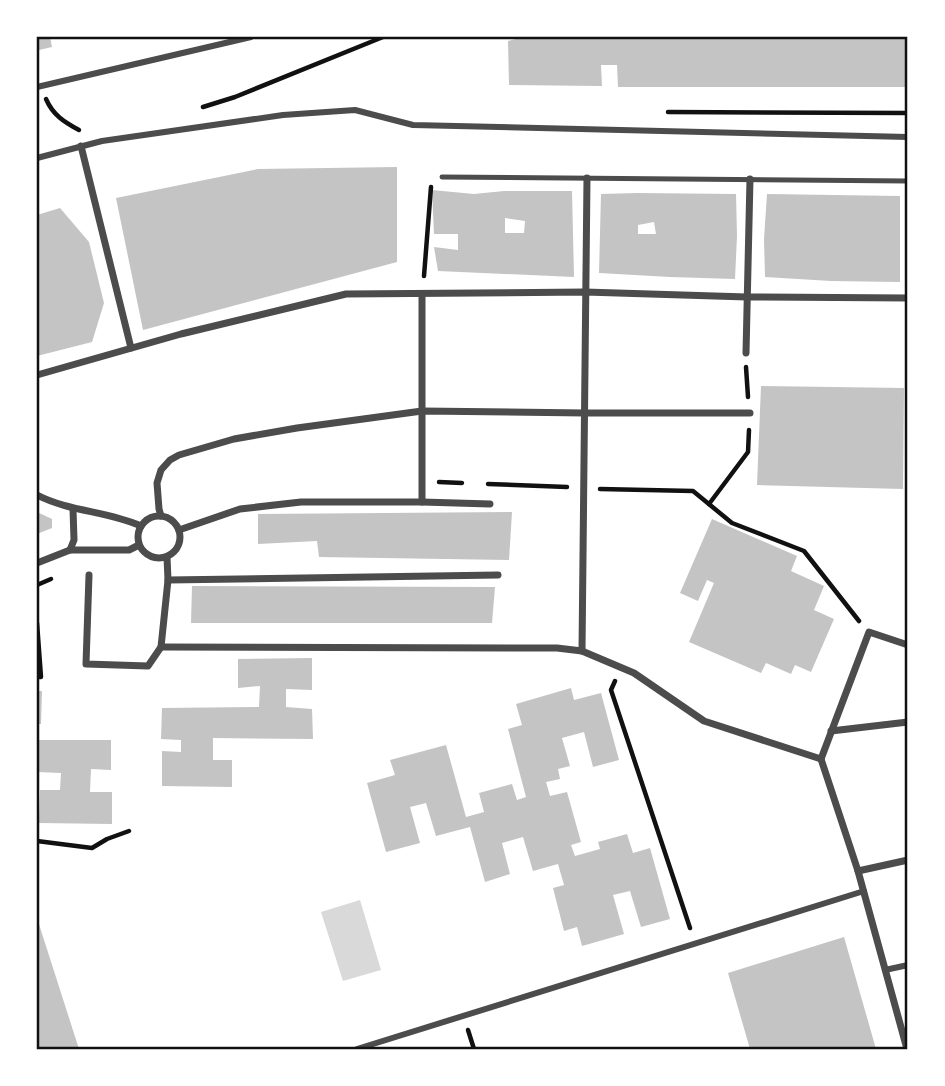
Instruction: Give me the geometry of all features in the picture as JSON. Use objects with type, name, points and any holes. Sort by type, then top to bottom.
[{"type":"street","points":[[39,87],[251,37]]},
{"type":"street","points":[[37,158],[102,141],[283,115],[355,110],[413,125],[908,137]]},
{"type":"street","points":[[81,146],[131,348]]},
{"type":"street","points":[[582,651],[587,178]]},
{"type":"street","points":[[746,353],[750,179]]},
{"type":"street","points":[[37,375],[181,334],[346,294],[585,292],[908,298]]},
{"type":"street","points":[[422,294],[422,502]]},
{"type":"street","points":[[161,516],[158,483],[161,470],[170,460],[234,439],[272,432],[422,411],[750,412]]},
{"type":"street","points":[[37,495],[73,509],[141,526]]},
{"type":"street","points":[[179,530],[240,509],[301,502],[490,504]]},
{"type":"street","points":[[69,550],[74,540],[73,509]]},
{"type":"street","points":[[161,516],[172,521],[179,530],[180,543],[167,557],[154,558],[139,545],[138,532],[149,519],[161,516]]},
{"type":"street","points":[[37,564],[69,550],[129,550],[139,545]]},
{"type":"street","points":[[89,575],[86,664],[148,666],[161,647],[168,580],[167,557]]},
{"type":"street","points":[[168,580],[498,575]]},
{"type":"street","points":[[907,1049],[864,891],[821,759],[869,632],[908,645]]},
{"type":"street","points":[[161,647],[557,648],[582,651],[634,673],[704,722],[821,759]]},
{"type":"street","points":[[831,731],[908,722]]},
{"type":"street","points":[[858,871],[908,860]]},
{"type":"street","points":[[357,1049],[864,891]]},
{"type":"street","points":[[885,970],[908,965]]},
{"type":"lane","points":[[442,177],[908,181]]},
{"type":"path","points":[[195,110],[235,97],[383,37]]},
{"type":"path","points":[[39,87],[54,114],[102,141]]},
{"type":"path","points":[[422,294],[432,177],[442,177]]},
{"type":"path","points":[[422,482],[464,483]]},
{"type":"path","points":[[477,484],[693,491],[732,523],[804,551],[869,632]]},
{"type":"path","points":[[37,585],[58,576]]},
{"type":"path","points":[[37,623],[41,677],[37,677]]},
{"type":"path","points":[[620,667],[611,690],[686,915]]},
{"type":"path","points":[[37,841],[92,848],[129,831]]},
{"type":"shaded area","points":[[360,900],[381,970],[343,981],[321,912]]},
{"type":"building","points":[[37,37],[50,37],[52,47],[39,50]]},
{"type":"building","points":[[524,37],[908,37],[908,87],[618,87],[617,65],[601,65],[602,86],[509,85],[508,41]]},
{"type":"building","points":[[397,167],[397,262],[143,330],[116,198],[258,169]]},
{"type":"building","points":[[432,190],[474,194],[572,191],[574,277],[438,271],[434,247],[458,250],[458,234],[434,234]],"holes":[[[505,218],[525,221],[524,233],[505,233]]]},
{"type":"building","points":[[601,194],[736,194],[735,279],[599,273]],"holes":[[[654,222],[656,234],[638,234],[638,225]]]},
{"type":"building","points":[[767,194],[900,196],[900,282],[765,277]]},
{"type":"building","points":[[60,208],[89,242],[104,303],[92,342],[37,356],[37,215]]},
{"type":"building","points":[[761,386],[904,388],[903,489],[757,485]]},
{"type":"building","points":[[37,512],[52,519],[52,528],[37,534]]},
{"type":"building","points":[[512,512],[509,560],[319,557],[317,541],[258,544],[258,514]]},
{"type":"building","points":[[712,519],[797,556],[791,571],[824,586],[814,610],[834,619],[811,672],[795,665],[791,674],[766,663],[761,673],[689,642],[714,583],[707,580],[698,601],[680,593]]},
{"type":"building","points":[[192,586],[495,587],[492,623],[191,623]]},
{"type":"building","points":[[312,658],[312,690],[286,689],[286,707],[312,709],[313,739],[213,738],[213,760],[232,760],[232,787],[162,786],[162,751],[181,752],[181,740],[161,739],[162,708],[259,707],[260,686],[238,688],[238,659]]},
{"type":"building","points":[[571,688],[574,700],[601,693],[619,760],[593,767],[584,732],[562,738],[570,766],[558,769],[560,779],[546,782],[550,796],[567,792],[581,842],[571,845],[575,856],[600,849],[598,842],[627,834],[633,853],[650,848],[670,919],[641,927],[630,891],[613,895],[624,934],[582,946],[577,927],[564,931],[553,888],[564,885],[558,864],[533,871],[523,837],[502,843],[510,874],[485,882],[470,827],[436,836],[426,803],[410,807],[420,843],[386,852],[367,783],[395,775],[390,760],[446,745],[466,817],[484,812],[479,793],[512,784],[517,800],[526,797],[508,729],[522,725],[516,704]]},
{"type":"building","points":[[37,691],[42,691],[41,724],[37,724]]},
{"type":"building","points":[[37,740],[111,740],[111,770],[91,769],[90,792],[112,792],[112,824],[39,823],[40,790],[60,790],[61,773],[37,772]]},
{"type":"building","points":[[37,918],[79,1049],[37,1049]]},
{"type":"building","points":[[844,937],[876,1049],[750,1049],[728,973]]}]
